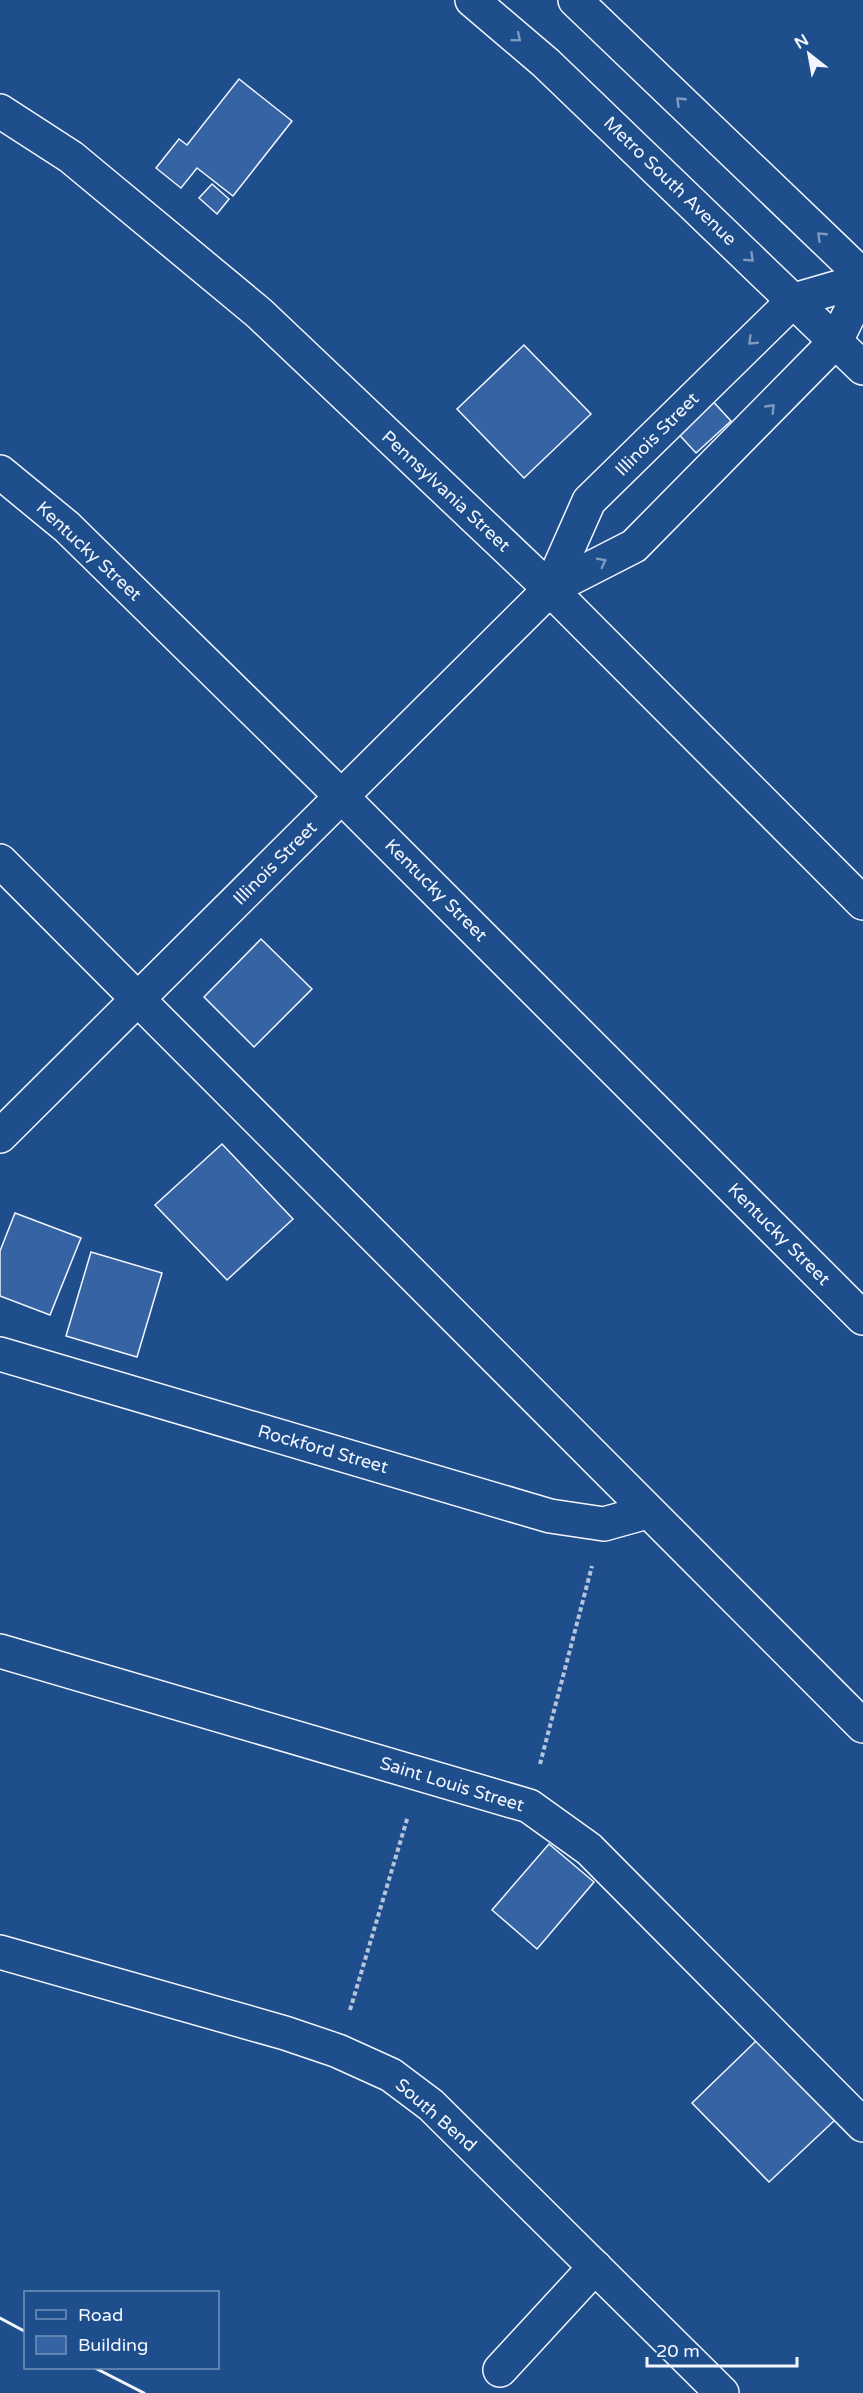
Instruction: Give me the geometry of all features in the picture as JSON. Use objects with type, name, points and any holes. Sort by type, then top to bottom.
[{"type":"street","name":"Metro South Avenue","points":[[472,0],[546,63],[863,368]]},
{"type":"street","points":[[575,0],[863,278],[794,300]]},
{"type":"street","name":"Pennsylvania Street","points":[[0,111],[71,157],[259,314],[550,590],[863,903]]},
{"type":"street","name":"Illinois Street","points":[[0,1136],[550,590],[634,546],[836,341],[863,286]]},
{"type":"street","name":"Illinois Street","points":[[550,590],[589,501],[794,300]]},
{"type":"street","name":"Kentucky Street","points":[[0,472],[67,527],[342,797],[863,1318]]},
{"type":"street","points":[[0,861],[863,1726]]},
{"type":"street","name":"Rockford Street","points":[[0,1354],[550,1516],[604,1524],[647,1512]]},
{"type":"street","name":"Saint Louis Street","points":[[0,1651],[529,1806],[589,1849],[863,2125]]},
{"type":"street","name":"South Bend","points":[[0,1952],[285,2033],[338,2051],[391,2075],[431,2105],[722,2393]]},
{"type":"street","points":[[500,2370],[595,2267]]},
{"type":"path","points":[[529,1806],[604,1524]]},
{"type":"path","points":[[338,2051],[421,1774]]},
{"type":"building","points":[[239,79],[292,121],[233,196],[197,168],[181,188],[156,168],[179,139],[187,145]]},
{"type":"building","points":[[212,184],[229,199],[217,214],[199,198]]},
{"type":"building","points":[[524,345],[591,414],[524,478],[457,409]]},
{"type":"building","points":[[708,396],[731,421],[696,453],[673,428]]},
{"type":"building","points":[[261,939],[312,989],[254,1047],[204,997]]},
{"type":"building","points":[[222,1144],[293,1219],[227,1280],[155,1205]]},
{"type":"building","points":[[15,1213],[81,1238],[50,1315],[0,1296],[0,1251]]},
{"type":"building","points":[[91,1252],[162,1273],[137,1357],[66,1336]]},
{"type":"building","points":[[549,1844],[594,1882],[537,1949],[492,1910]]},
{"type":"building","points":[[758,2039],[836,2119],[769,2182],[692,2103]]},
{"type":"wall","points":[[0,2318],[24,2331]]},
{"type":"wall","points":[[97,2369],[144,2393]]}]
